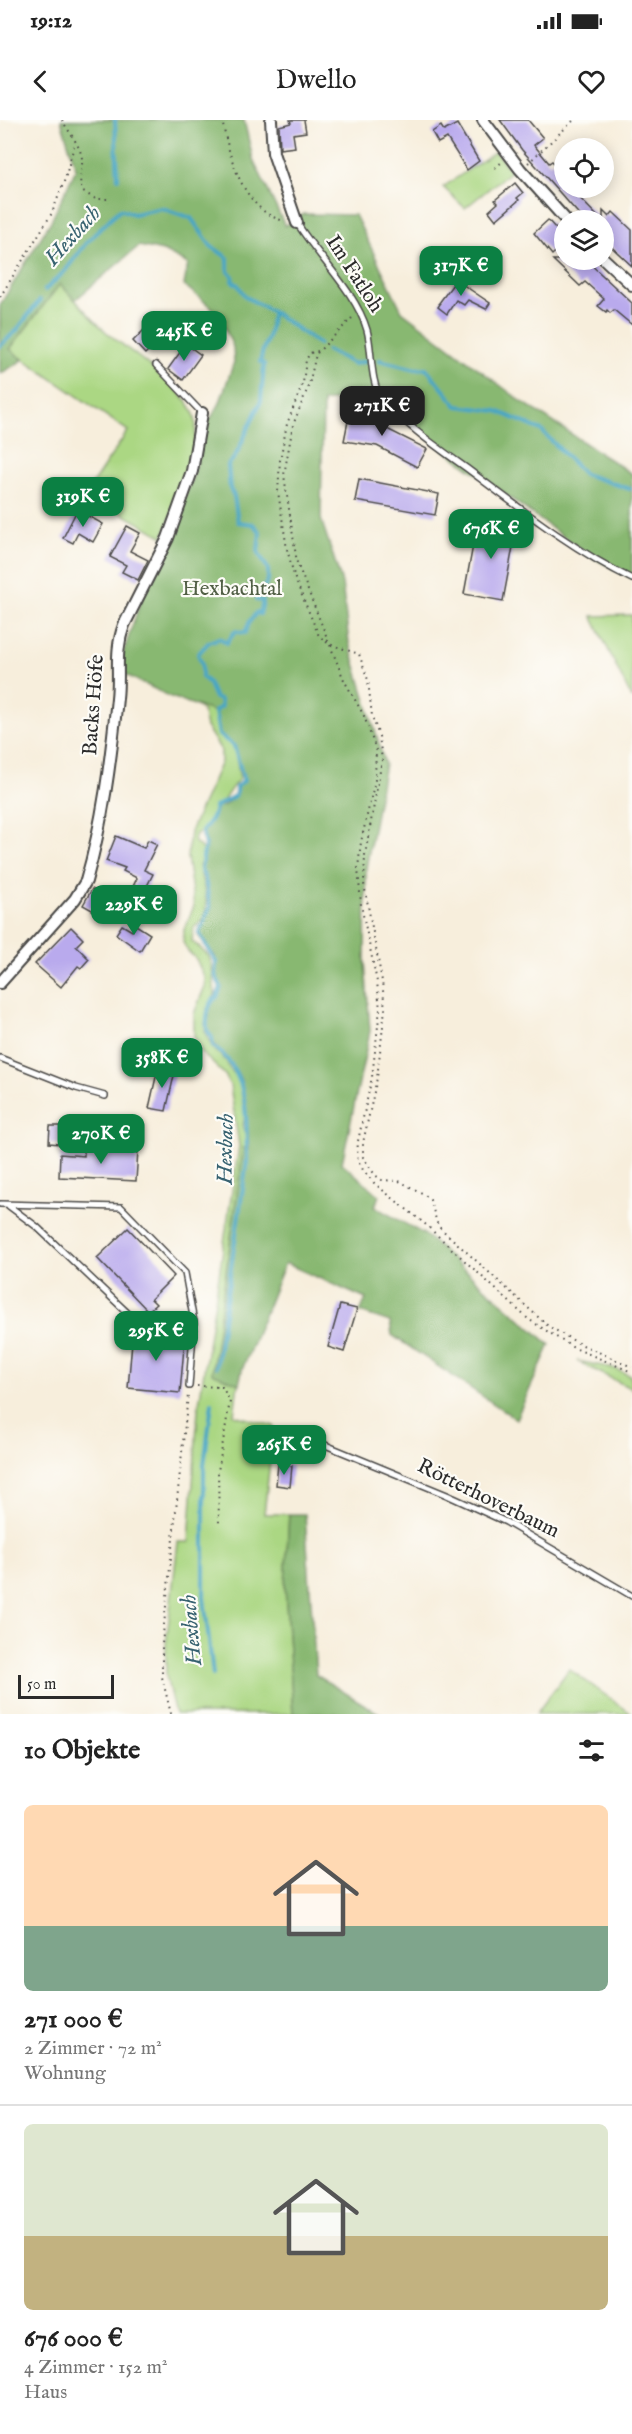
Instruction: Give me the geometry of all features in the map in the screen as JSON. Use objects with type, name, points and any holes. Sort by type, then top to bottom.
[{"type":"street","name":"Im Fatloh","points":[[270,120],[275,159],[297,223]]},
{"type":"street","points":[[483,120],[520,169],[557,210]]},
{"type":"street","points":[[614,268],[632,285]]},
{"type":"street","name":"Backs Höfe","points":[[0,983],[75,899],[86,881],[111,756],[118,692],[118,641],[123,625],[168,538],[192,471],[202,412]]},
{"type":"lane","name":"Im Fatloh","points":[[297,223],[359,311],[367,328],[379,395],[424,437],[493,488],[589,556],[632,579]]},
{"type":"lane","points":[[156,365],[202,412]]},
{"type":"lane","points":[[0,1058],[76,1088],[105,1096]]},
{"type":"lane","points":[[0,1204],[121,1207],[184,1273],[194,1322],[189,1386]]},
{"type":"lane","points":[[8,1205],[37,1227],[133,1318],[194,1322]]},
{"type":"lane","name":"Rötterhoverbaum","points":[[323,1444],[447,1494],[506,1522],[632,1596]]},
{"type":"path","points":[[62,120],[82,157],[79,182],[83,192],[96,200],[111,199]]},
{"type":"path","points":[[222,120],[236,172],[250,196],[267,213],[281,220],[297,223]]},
{"type":"path","points":[[520,169],[574,120]]},
{"type":"path","points":[[0,297],[52,213],[65,179],[75,142]]},
{"type":"path","points":[[359,311],[318,351],[310,353],[306,360],[303,383],[282,445],[278,484],[287,549],[295,579],[319,636],[329,644],[359,654],[368,680],[372,716],[379,736],[382,760],[367,842],[364,876],[366,904],[382,981],[385,1010],[377,1078],[363,1143],[363,1157],[375,1175],[382,1180],[399,1180],[424,1194],[430,1200],[438,1226],[548,1326],[576,1342],[632,1367]]},
{"type":"path","points":[[318,351],[309,385],[293,425],[284,484],[297,563],[344,680],[364,716],[374,742],[377,760],[358,868],[361,904],[374,963],[380,1010],[372,1077],[358,1141],[359,1163],[375,1184],[425,1224],[536,1325],[572,1347],[632,1372]]},
{"type":"path","points":[[171,1714],[162,1677],[162,1644],[189,1386],[222,1387],[230,1401],[218,1471],[219,1524]]},
{"type":"green space","name":"Hexbachtal","points":[[61,120],[244,120],[253,159],[285,226],[304,214],[355,215],[402,311],[521,401],[632,474],[632,578],[590,556],[425,436],[378,395],[323,402],[321,519],[342,583],[349,643],[385,764],[366,868],[365,961],[370,1031],[342,1163],[379,1195],[375,1207],[424,1234],[550,1345],[516,1419],[392,1335],[390,1322],[360,1312],[366,1299],[285,1263],[242,1370],[239,1384],[212,1373],[243,1148],[249,1149],[245,1102],[240,1078],[215,1045],[205,1023],[209,1016],[208,1008],[221,986],[214,974],[215,956],[198,935],[210,906],[206,879],[200,869],[205,842],[202,832],[214,815],[217,806],[223,806],[236,795],[237,787],[243,780],[234,746],[219,735],[215,712],[171,697],[122,673],[121,659],[143,594],[194,474],[205,427],[219,405],[234,362],[233,347],[218,313],[184,285],[188,264],[163,251],[139,246],[75,300],[60,284],[10,349],[23,360],[0,374],[0,305],[51,221],[76,169]]},
{"type":"green space","name":"Hexbachtal","points":[[69,120],[115,120],[120,208],[135,213],[160,207],[191,218],[211,245],[228,258],[229,272],[233,275],[232,281],[246,294],[257,295],[261,302],[274,309],[274,321],[279,328],[266,338],[263,360],[266,367],[258,372],[260,382],[251,406],[254,410],[252,420],[245,418],[237,421],[241,433],[223,467],[226,478],[241,480],[256,490],[255,512],[251,518],[259,545],[254,552],[256,560],[265,566],[267,584],[258,592],[258,601],[253,606],[244,634],[238,637],[235,632],[226,635],[222,641],[209,642],[202,648],[200,658],[204,678],[219,709],[218,725],[225,739],[234,746],[240,779],[214,817],[203,830],[196,834],[194,841],[203,850],[204,859],[199,865],[206,906],[201,921],[194,927],[192,941],[209,956],[212,967],[215,995],[207,1009],[205,1032],[212,1047],[239,1078],[245,1115],[243,1126],[248,1141],[262,1235],[254,1267],[259,1268],[258,1293],[237,1337],[232,1364],[239,1375],[234,1415],[274,1426],[264,1514],[289,1514],[285,1586],[293,1714],[175,1714],[166,1676],[166,1644],[178,1542],[189,1542],[198,1410],[239,1146],[230,1085],[225,1075],[202,1053],[194,1036],[194,1014],[205,986],[205,979],[196,959],[183,942],[184,930],[194,906],[187,857],[190,832],[221,762],[221,750],[206,727],[202,710],[191,702],[192,676],[187,655],[191,638],[203,633],[205,623],[201,612],[213,563],[210,527],[217,489],[211,477],[210,459],[237,404],[237,385],[244,371],[245,345],[231,319],[235,312],[253,309],[229,291],[221,280],[217,263],[210,259],[180,225],[173,221],[159,219],[131,222],[117,218],[103,230],[63,287],[104,330],[182,395],[191,407],[196,430],[185,478],[163,537],[86,493],[128,431],[9,349],[20,334],[0,356],[0,311],[92,162]]},
{"type":"green space","points":[[495,152],[511,171],[465,208],[443,187]]},
{"type":"green space","points":[[632,615],[632,699],[592,616]]},
{"type":"green space","points":[[577,1361],[613,1368],[631,1376],[632,1389]]},
{"type":"green space","points":[[289,1514],[305,1514],[316,1675],[380,1714],[293,1714],[285,1586]]},
{"type":"green space","points":[[569,1669],[632,1714],[536,1714]]},
{"type":"building","points":[[290,120],[304,120],[306,132],[293,134],[295,147],[280,149],[279,126],[291,123]]},
{"type":"building","points":[[500,120],[528,120],[543,138],[534,145],[549,163],[552,161],[554,163],[554,186],[522,150]]},
{"type":"building","points":[[457,124],[479,161],[467,170],[447,138],[438,143],[432,132],[441,126],[444,131]]},
{"type":"building","points":[[515,183],[523,193],[517,198],[519,200],[496,220],[489,211],[498,203],[495,200]]},
{"type":"building","points":[[565,198],[580,198],[591,210],[575,210]]},
{"type":"building","points":[[614,213],[632,230],[632,266],[614,249]]},
{"type":"building","points":[[548,220],[554,227],[554,253],[552,255],[534,233]]},
{"type":"building","points":[[563,270],[597,270],[632,303],[632,325],[614,310],[610,313],[607,310],[606,312],[598,306],[604,299],[585,282],[580,286]]},
{"type":"building","points":[[456,280],[490,303],[486,309],[468,300],[464,305],[456,300],[447,314],[438,307]]},
{"type":"building","points":[[154,320],[167,332],[145,354],[133,341]]},
{"type":"building","points":[[186,344],[201,355],[183,380],[168,369]]},
{"type":"building","points":[[350,411],[385,417],[383,427],[427,449],[417,467],[377,446],[344,441]]},
{"type":"building","points":[[359,479],[439,494],[435,515],[355,501]]},
{"type":"building","points":[[77,510],[103,524],[93,542],[78,533],[73,543],[63,538]]},
{"type":"building","points":[[478,518],[517,525],[503,601],[464,594]]},
{"type":"building","points":[[127,526],[140,533],[130,551],[148,560],[138,580],[122,572],[126,565],[110,557]]},
{"type":"building","points":[[116,836],[144,848],[148,840],[157,844],[144,870],[153,874],[145,890],[149,892],[144,902],[129,895],[137,878],[123,871],[125,868],[106,861]]},
{"type":"building","points":[[92,889],[110,900],[101,915],[83,905]]},
{"type":"building","points":[[122,925],[132,931],[136,925],[150,934],[140,951],[116,934]]},
{"type":"building","points":[[71,927],[83,939],[76,946],[89,959],[81,968],[78,966],[61,987],[35,964]]},
{"type":"building","points":[[158,1068],[175,1071],[166,1111],[149,1108]]},
{"type":"building","points":[[50,1126],[61,1126],[60,1144],[49,1143]]},
{"type":"building","points":[[84,1147],[138,1150],[136,1181],[59,1177],[60,1154],[84,1156]]},
{"type":"building","points":[[128,1228],[174,1276],[151,1299],[156,1304],[148,1311],[97,1258]]},
{"type":"building","points":[[340,1305],[357,1309],[344,1352],[328,1347]]},
{"type":"building","points":[[133,1331],[185,1336],[180,1393],[128,1388]]},
{"type":"building","points":[[278,1464],[292,1466],[290,1487],[276,1485]]},
{"type":"waterway","name":"Hexbach","points":[[115,120],[118,178]]},
{"type":"waterway","name":"Hexbach","points":[[45,290],[65,271],[86,243],[120,209],[134,214],[162,208],[191,218],[211,246],[228,258],[228,272],[233,276],[232,281],[238,285],[246,297],[273,312],[269,335],[260,362],[264,364],[261,401],[235,457],[228,465],[230,489],[234,496],[238,522],[253,524],[260,532],[258,552],[268,569],[268,580],[256,600],[263,601],[260,614],[257,612],[245,633],[235,631],[227,643],[220,638],[209,642],[198,654],[202,664],[202,677],[208,682],[215,698],[220,700],[221,707],[215,711],[219,735],[234,746],[244,781],[236,787],[236,795],[215,807],[213,816],[202,832],[205,845],[201,869],[210,907],[199,933],[216,962],[215,975],[221,987],[209,1007],[207,1030],[212,1038],[213,1046],[225,1057],[240,1083],[247,1130],[247,1161],[216,1367]]},
{"type":"waterway","name":"Hexbach","points":[[0,346],[17,330],[40,300]]},
{"type":"waterway","points":[[273,312],[319,344]]},
{"type":"waterway","points":[[327,350],[354,364],[366,361]]},
{"type":"waterway","points":[[379,360],[416,369],[426,368],[457,406],[497,411],[541,430],[584,474],[630,489]]},
{"type":"waterway","name":"Hexbach","points":[[212,1403],[204,1465],[204,1598],[213,1675]]}]
